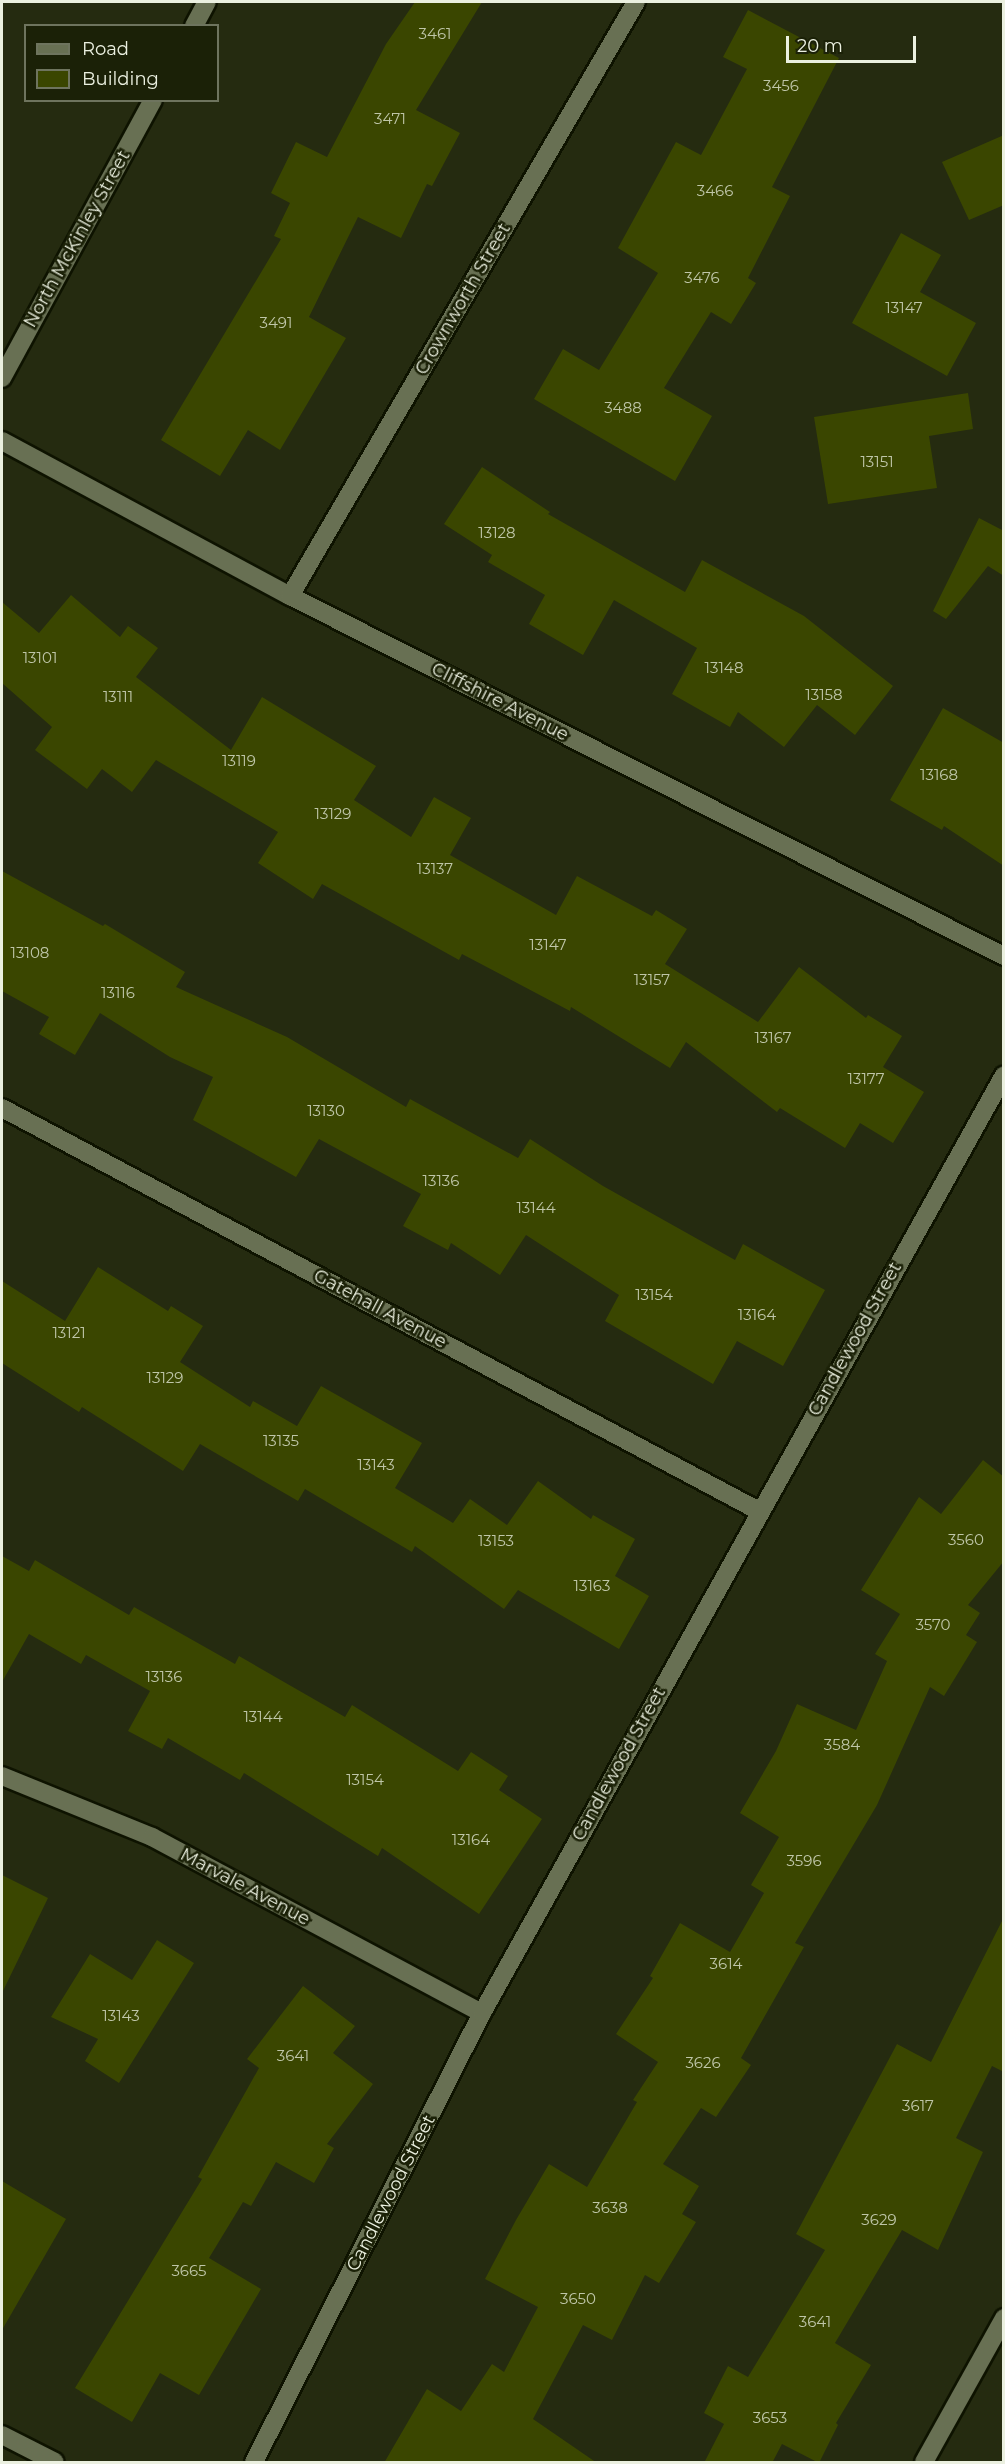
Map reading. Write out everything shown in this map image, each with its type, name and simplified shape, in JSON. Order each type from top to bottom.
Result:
[{"type":"street","points":[[195,24],[207,2]]},
{"type":"street","name":"Crownworth Street","points":[[290,596],[636,2]]},
{"type":"street","name":"North McKinley Street","points":[[2,378],[152,102]]},
{"type":"street","name":"Cliffshire Avenue","points":[[2,441],[290,596],[1004,956]]},
{"type":"street","name":"Candlewood Street","points":[[254,2463],[482,2013],[759,1511],[1004,1075]]},
{"type":"street","name":"Gatehall Avenue","points":[[2,1108],[759,1511]]},
{"type":"street","name":"Marvale Avenue","points":[[2,1776],[152,1837],[482,2013]]},
{"type":"street","points":[[924,2463],[1004,2318]]},
{"type":"street","points":[[2,2435],[55,2463]]},
{"type":"building","points":[[415,2],[482,2],[416,110],[460,133],[432,186],[427,184],[401,238],[358,217],[309,317],[346,338],[280,450],[248,430],[220,476],[161,440],[281,239],[274,236],[290,203],[271,193],[296,142],[327,157],[386,44]]},
{"type":"building","points":[[748,10],[839,58],[772,187],[790,196],[748,278],[756,283],[731,324],[711,312],[664,388],[712,416],[675,481],[534,399],[563,349],[599,370],[658,273],[618,248],[676,142],[701,155],[747,69],[723,57]]},
{"type":"building","points":[[1004,135],[1004,205],[969,220],[942,162]]},
{"type":"building","points":[[901,233],[941,255],[920,292],[976,323],[947,376],[852,323]]},
{"type":"building","points":[[968,393],[973,429],[929,436],[937,488],[828,504],[814,417]]},
{"type":"building","points":[[482,467],[550,512],[548,514],[685,592],[702,560],[804,616],[893,686],[855,735],[817,705],[784,747],[738,712],[730,727],[672,694],[697,648],[614,600],[583,655],[529,624],[545,595],[488,562],[492,555],[444,524]]},
{"type":"building","points":[[979,518],[1004,531],[1004,576],[988,566],[946,619],[933,611]]},
{"type":"building","points":[[71,595],[120,637],[128,626],[158,648],[136,677],[231,750],[262,697],[376,766],[354,800],[411,837],[434,797],[471,818],[450,855],[556,915],[577,876],[652,916],[656,910],[687,929],[665,964],[758,1022],[799,967],[866,1018],[868,1015],[902,1036],[883,1067],[924,1092],[893,1143],[860,1123],[845,1148],[780,1108],[777,1112],[686,1042],[670,1068],[571,1007],[570,1011],[462,954],[459,960],[322,884],[313,899],[258,863],[278,832],[156,760],[132,792],[102,769],[87,789],[35,750],[52,727],[2,683],[2,602],[39,633]]},
{"type":"building","points":[[943,708],[1004,743],[1004,866],[944,826],[942,830],[890,800]]},
{"type":"building","points":[[2,871],[103,926],[105,924],[185,972],[176,987],[287,1037],[406,1107],[410,1099],[518,1158],[530,1139],[603,1186],[735,1260],[743,1244],[825,1290],[783,1366],[737,1341],[713,1384],[605,1321],[619,1295],[526,1235],[500,1275],[451,1243],[448,1250],[403,1226],[421,1194],[319,1139],[296,1177],[193,1120],[213,1077],[170,1057],[100,1013],[75,1055],[39,1034],[49,1017],[2,991]]},
{"type":"building","points":[[98,1267],[168,1311],[171,1306],[203,1326],[180,1362],[250,1407],[253,1401],[297,1426],[321,1386],[422,1443],[395,1488],[453,1523],[470,1499],[507,1525],[538,1481],[591,1519],[593,1515],[635,1539],[615,1576],[649,1596],[619,1649],[518,1590],[504,1609],[415,1546],[412,1552],[305,1489],[298,1501],[200,1444],[183,1471],[82,1407],[79,1412],[2,1363],[2,1281],[65,1321]]},
{"type":"building","points":[[983,1460],[1004,1477],[1004,1561],[968,1605],[980,1613],[966,1635],[977,1642],[944,1696],[930,1687],[877,1805],[795,1943],[804,1947],[741,2058],[751,2065],[716,2117],[701,2108],[663,2164],[699,2186],[682,2214],[696,2222],[659,2283],[645,2275],[612,2340],[583,2325],[533,2419],[597,2463],[384,2463],[427,2389],[461,2411],[492,2364],[504,2372],[538,2307],[485,2279],[549,2164],[587,2187],[637,2102],[633,2100],[658,2062],[616,2034],[653,1978],[650,1976],[680,1923],[730,1952],[764,1893],[751,1885],[779,1837],[740,1813],[776,1751],[797,1704],[856,1730],[887,1661],[875,1654],[900,1614],[861,1590],[919,1497],[941,1514]]},
{"type":"building","points":[[2,1556],[29,1571],[35,1560],[129,1615],[134,1607],[235,1664],[239,1656],[345,1717],[352,1705],[458,1771],[471,1752],[508,1776],[499,1790],[542,1819],[479,1914],[382,1848],[378,1856],[244,1773],[240,1780],[168,1738],[162,1749],[128,1731],[150,1691],[86,1655],[81,1664],[29,1634],[2,1682]]},
{"type":"building","points":[[2,1875],[48,1898],[2,1993]]},
{"type":"building","points":[[1004,1917],[1004,2072],[992,2066],[956,2138],[983,2152],[938,2250],[902,2230],[835,2343],[871,2365],[836,2423],[838,2425],[819,2463],[782,2444],[772,2463],[704,2463],[724,2424],[704,2413],[728,2366],[748,2377],[825,2250],[796,2234],[897,2044],[931,2062]]},
{"type":"building","points":[[157,1940],[194,1963],[119,2083],[85,2061],[98,2039],[51,2017],[90,1954],[132,1980]]},
{"type":"building","points":[[303,1986],[355,2026],[333,2053],[373,2084],[327,2144],[334,2148],[314,2183],[276,2162],[251,2206],[243,2202],[209,2258],[261,2289],[199,2395],[160,2373],[132,2422],[75,2388],[202,2179],[198,2177],[259,2068],[247,2059]]},
{"type":"building","points":[[2,2181],[66,2219],[2,2330]]}]
